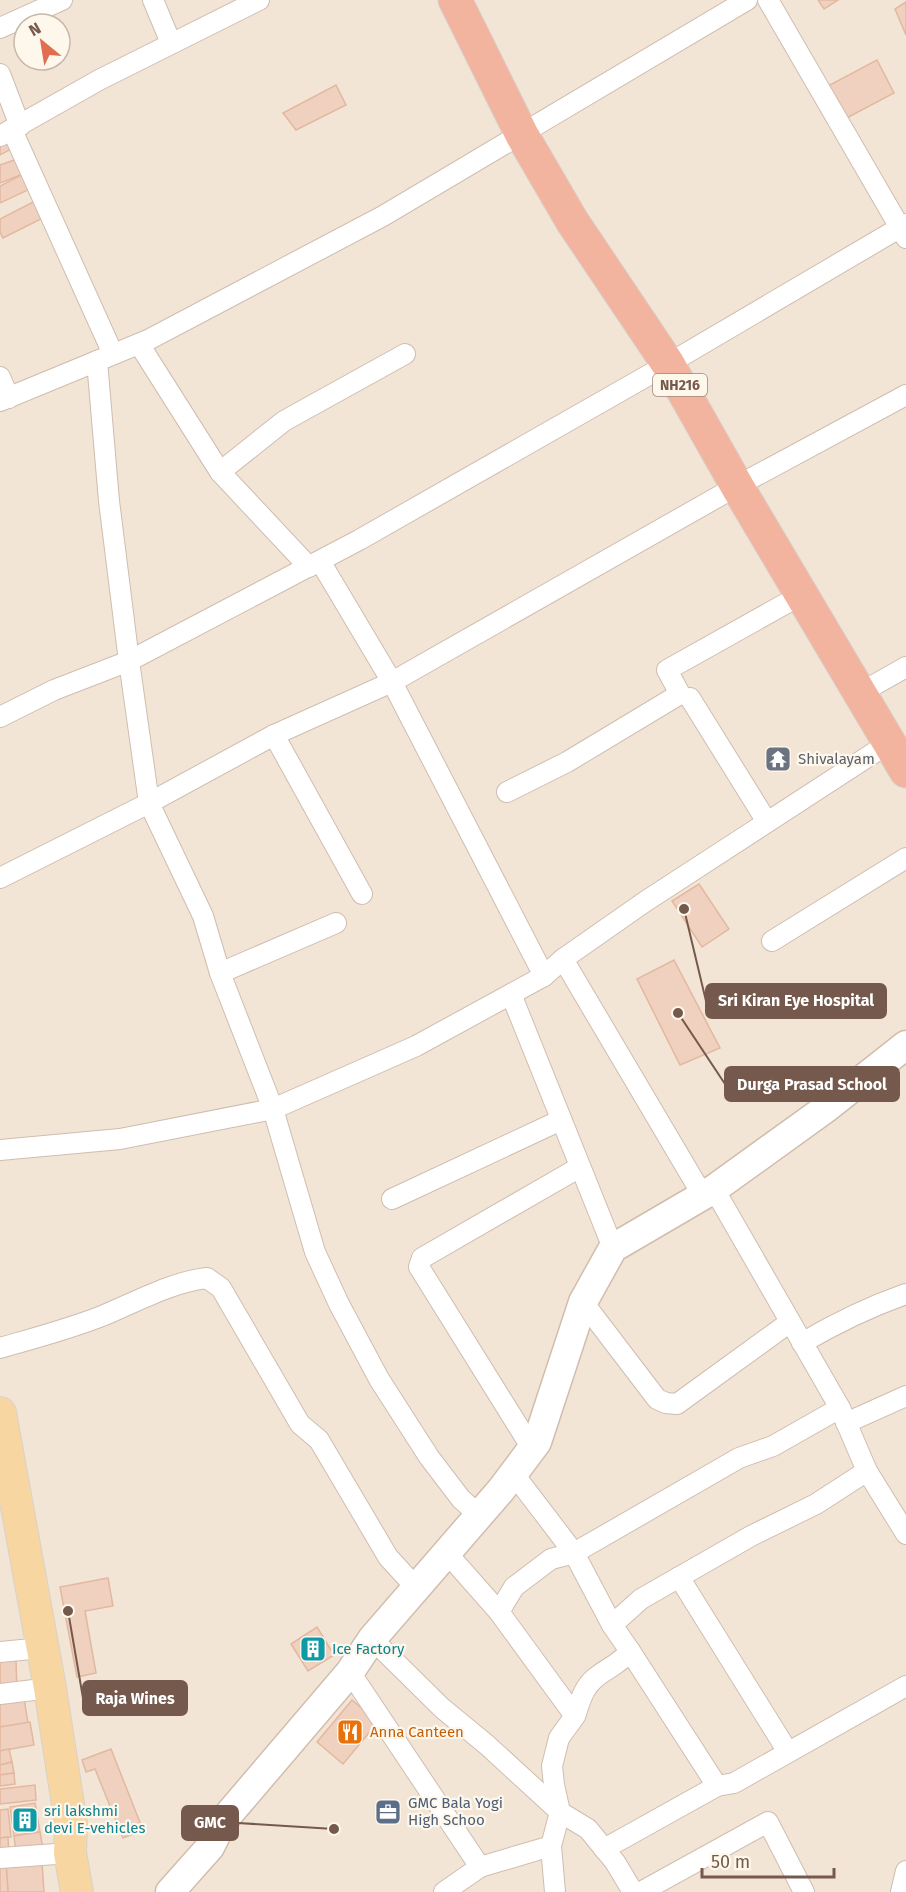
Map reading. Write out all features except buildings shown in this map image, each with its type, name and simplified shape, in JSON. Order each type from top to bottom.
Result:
[{"type":"highway","name":"NH216","points":[[454,0],[522,135],[573,221],[668,364],[736,486],[906,771]]},
{"type":"main road","points":[[0,1413],[9,1509],[50,1688],[78,1892]]},
{"type":"main road","points":[[71,1839],[92,1864],[99,1892]]},
{"type":"street","points":[[153,0],[171,43]]},
{"type":"street","points":[[11,131],[99,81],[259,0]]},
{"type":"street","points":[[0,377],[4,399],[139,344],[383,216],[747,0]]},
{"type":"street","points":[[0,717],[54,690],[129,661],[315,564],[904,230],[768,0]]},
{"type":"street","points":[[0,28],[57,1]]},
{"type":"street","points":[[0,74],[11,131],[105,358],[110,501],[149,803],[203,916],[220,973],[273,1109],[315,1252],[339,1304],[379,1379],[429,1456],[461,1499],[479,1515]]},
{"type":"street","points":[[139,344],[220,472],[315,564],[392,681],[544,976]]},
{"type":"street","points":[[220,472],[284,421],[405,354]]},
{"type":"street","points":[[0,878],[149,803],[274,735],[392,681],[736,486],[906,395]]},
{"type":"street","points":[[507,792],[567,762],[680,694],[667,670],[801,595]]},
{"type":"street","points":[[860,693],[906,667]]},
{"type":"street","points":[[690,698],[768,822]]},
{"type":"street","points":[[274,735],[362,894]]},
{"type":"street","points":[[0,1150],[130,1138],[273,1109],[416,1046],[544,976],[563,959],[646,901],[889,743]]},
{"type":"street","points":[[772,941],[906,858]]},
{"type":"street","points":[[220,973],[336,923]]},
{"type":"street","points":[[563,959],[790,1322],[843,1416],[867,1471],[906,1534]]},
{"type":"street","points":[[511,994],[613,1248]]},
{"type":"street","points":[[170,1892],[210,1847],[223,1821],[350,1672],[372,1639],[533,1450],[583,1302],[613,1248],[708,1192],[825,1109],[906,1046]]},
{"type":"street","points":[[392,1199],[561,1120]]},
{"type":"street","points":[[533,1450],[419,1267],[422,1258],[580,1167]]},
{"type":"street","points":[[0,1347],[57,1332],[158,1292],[207,1278],[221,1288],[300,1424],[319,1440],[388,1557],[409,1580],[419,1586]]},
{"type":"street","points":[[802,1343],[835,1323],[906,1294]]},
{"type":"street","points":[[583,1302],[657,1399],[666,1403],[677,1404],[790,1322]]},
{"type":"street","points":[[499,1612],[514,1587],[551,1559],[574,1553],[740,1458],[843,1416],[906,1396]]},
{"type":"street","points":[[612,1625],[641,1599],[752,1536],[816,1504],[867,1471]]},
{"type":"street","points":[[513,1473],[574,1553],[612,1625],[717,1786]]},
{"type":"street","points":[[446,1552],[499,1612],[574,1716]]},
{"type":"street","points":[[679,1577],[788,1752]]},
{"type":"street","points":[[372,1639],[442,1708],[487,1745],[560,1812],[588,1829],[633,1892]]},
{"type":"street","points":[[0,1652],[42,1648]]},
{"type":"street","points":[[555,1892],[551,1846],[560,1812],[552,1766],[559,1738],[574,1716],[583,1692],[595,1678],[623,1660],[630,1652]]},
{"type":"street","points":[[350,1672],[480,1867]]},
{"type":"street","points":[[604,1849],[717,1786],[734,1783],[906,1686]]},
{"type":"street","points":[[0,1694],[50,1688]]},
{"type":"street","points":[[148,1892],[201,1832],[223,1821]]},
{"type":"street","points":[[641,1892],[768,1822],[804,1892]]},
{"type":"street","points":[[0,1858],[71,1839]]},
{"type":"street","points":[[444,1892],[480,1867],[551,1846]]},
{"type":"street","points":[[901,1892],[906,1871]]},
{"type":"shaded area","points":[[0,0],[906,0],[906,1892],[0,1892]]},
{"type":"place","name":"Shivalayam","points":[[778,759]]},
{"type":"place","name":"Sri Kiran Eye Hospital","points":[[684,909]]},
{"type":"place","name":"Durga Prasad School","points":[[678,1013]]},
{"type":"place","name":"Raja Wines","points":[[68,1611]]},
{"type":"place","name":"Ice Factory","points":[[313,1649]]},
{"type":"place","name":"Anna Canteen","points":[[350,1732]]},
{"type":"place","name":"GMC Bala Yogi High Schoo","points":[[388,1812]]},
{"type":"place","name":"sri lakshmi devi E-vehicles","points":[[25,1820]]},
{"type":"place","name":"GMC","points":[[334,1829]]}]
